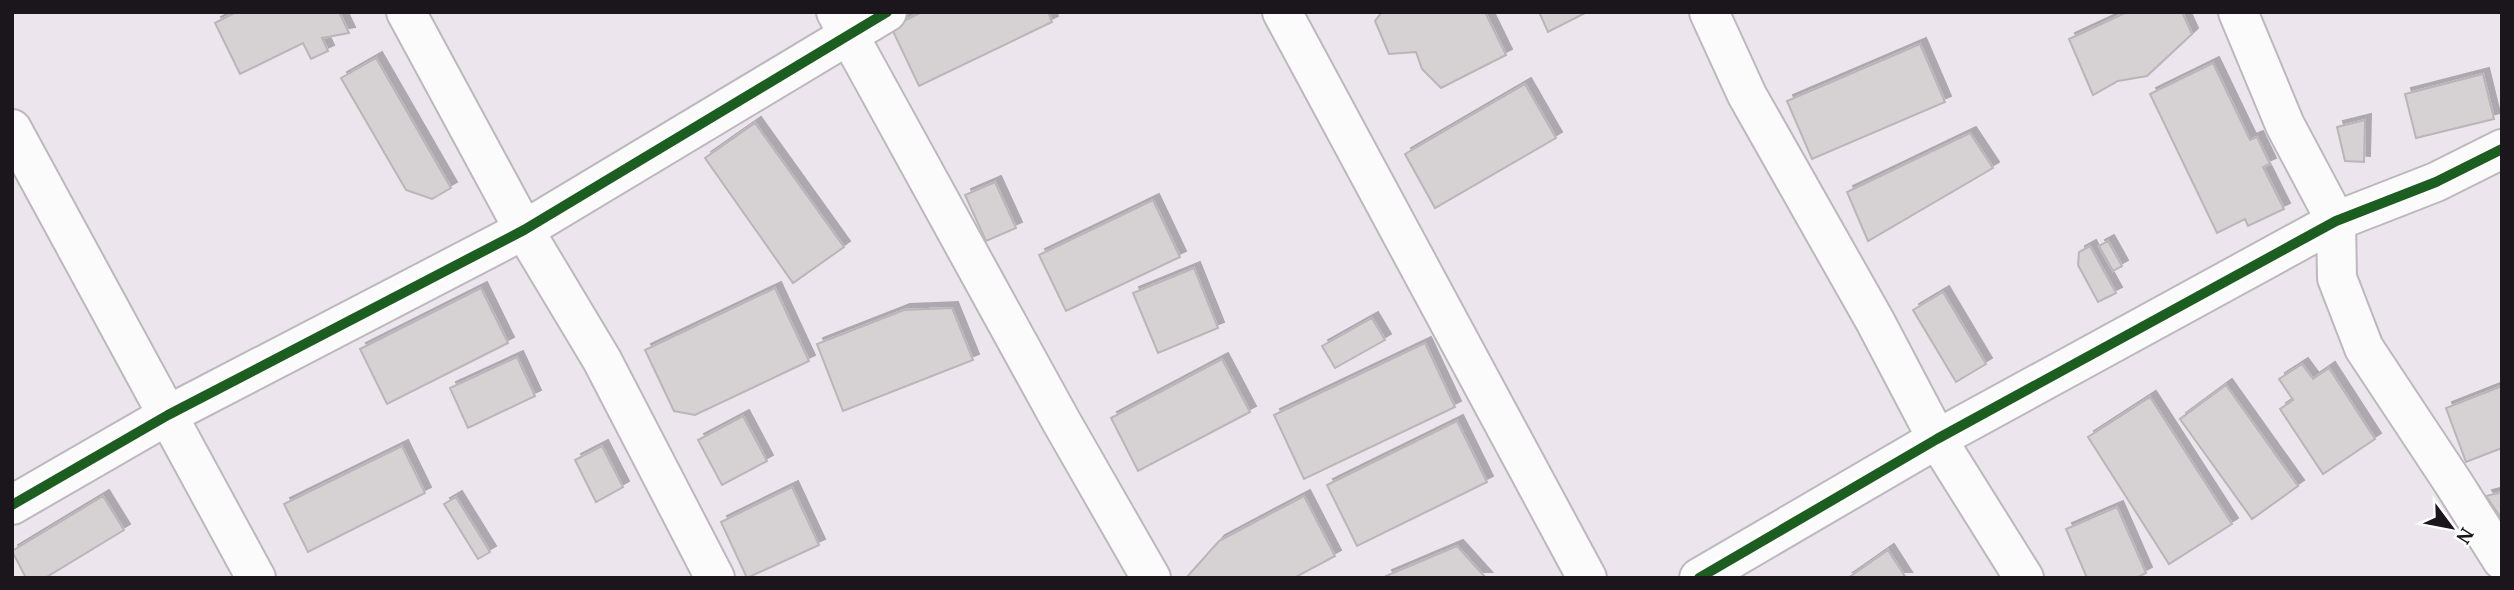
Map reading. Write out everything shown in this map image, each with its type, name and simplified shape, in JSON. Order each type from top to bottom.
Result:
[{"type":"street","points":[[406,12],[524,230],[602,360],[715,578]]},
{"type":"street","points":[[12,505],[167,415],[524,230],[842,23],[887,12]]},
{"type":"street","points":[[1282,12],[1587,578]]},
{"type":"street","points":[[1709,12],[1747,95],[1875,321],[1937,439],[2024,578]]},
{"type":"street","points":[[2238,12],[2285,125],[2336,221],[2337,278],[2364,348],[2502,560]]},
{"type":"street","points":[[842,23],[1060,421],[1152,578]]},
{"type":"street","points":[[12,129],[256,578]]},
{"type":"street","points":[[1699,578],[1937,439],[2336,221],[2436,182],[2502,149]]},
{"type":"building","points":[[236,12],[339,12],[349,33],[322,38],[328,51],[311,59],[303,43],[240,74],[215,23]]},
{"type":"building","points":[[922,12],[1048,12],[1052,22],[919,86],[891,27]]},
{"type":"building","points":[[1382,12],[1485,12],[1506,55],[1441,88],[1422,69],[1416,52],[1389,54],[1375,21]]},
{"type":"building","points":[[1539,12],[1587,12],[1548,32]]},
{"type":"building","points":[[2127,12],[2182,12],[2192,34],[2147,76],[2118,81],[2093,95],[2069,39]]},
{"type":"building","points":[[1920,44],[1945,102],[1812,159],[1787,101]]},
{"type":"building","points":[[376,58],[451,188],[432,199],[406,190],[341,78]]},
{"type":"building","points":[[2213,63],[2250,140],[2257,137],[2270,164],[2263,167],[2284,209],[2248,226],[2245,219],[2217,233],[2150,94]]},
{"type":"building","points":[[2483,74],[2494,119],[2416,138],[2405,94]]},
{"type":"building","points":[[1525,84],[1556,138],[1435,208],[1405,154]]},
{"type":"building","points":[[2365,120],[2364,162],[2345,161],[2337,127]]},
{"type":"building","points":[[755,123],[844,247],[793,283],[705,158]]},
{"type":"building","points":[[1970,133],[1993,168],[1868,241],[1847,192]]},
{"type":"building","points":[[995,182],[1016,228],[986,241],[965,195]]},
{"type":"building","points":[[1153,200],[1180,257],[1066,311],[1039,255]]},
{"type":"building","points":[[2108,241],[2122,266],[2113,271],[2099,246]]},
{"type":"building","points":[[2090,246],[2116,293],[2098,302],[2078,265],[2079,252]]},
{"type":"building","points":[[1194,268],[1218,328],[1158,353],[1133,293]]},
{"type":"building","points":[[481,288],[508,343],[387,404],[360,349]]},
{"type":"building","points":[[775,288],[809,361],[695,415],[674,411],[645,350]]},
{"type":"building","points":[[1943,292],[1986,364],[1956,382],[1913,310]]},
{"type":"building","points":[[952,308],[973,360],[843,411],[817,344],[904,310]]},
{"type":"building","points":[[1372,318],[1385,340],[1335,368],[1322,346]]},
{"type":"building","points":[[1425,343],[1455,407],[1304,479],[1274,415]]},
{"type":"building","points":[[517,357],[535,396],[468,428],[450,388]]},
{"type":"building","points":[[1222,359],[1250,412],[1138,471],[1111,418]]},
{"type":"building","points":[[2302,364],[2313,379],[2329,368],[2375,439],[2323,474],[2280,409],[2293,400],[2279,379]]},
{"type":"building","points":[[2226,385],[2298,486],[2252,519],[2180,419]]},
{"type":"building","points":[[2502,386],[2502,448],[2466,462],[2446,408]]},
{"type":"building","points":[[2150,397],[2232,524],[2169,564],[2088,437]]},
{"type":"building","points":[[743,416],[767,461],[722,485],[698,440]]},
{"type":"building","points":[[1457,421],[1487,482],[1357,546],[1327,485]]},
{"type":"building","points":[[402,446],[425,493],[308,552],[284,504]]},
{"type":"building","points":[[602,446],[623,487],[596,502],[575,460]]},
{"type":"building","points":[[792,487],[819,545],[747,578],[721,522]]},
{"type":"building","points":[[2502,492],[2502,519],[2486,496]]},
{"type":"building","points":[[103,496],[124,530],[45,578],[26,578],[12,551]]},
{"type":"building","points":[[1304,496],[1335,556],[1294,578],[1186,578],[1219,541]]},
{"type":"building","points":[[456,497],[490,552],[478,559],[444,504]]},
{"type":"building","points":[[2117,507],[2146,573],[2136,578],[2087,578],[2066,529]]},
{"type":"building","points":[[1457,546],[1486,578],[1386,576]]},
{"type":"building","points":[[1888,550],[1906,578],[1848,578]]},
{"type":"cycle path","points":[[12,505],[168,415],[524,230],[887,12]]},
{"type":"cycle path","points":[[1699,578],[1937,439],[2336,221],[2436,182],[2502,149]]}]
